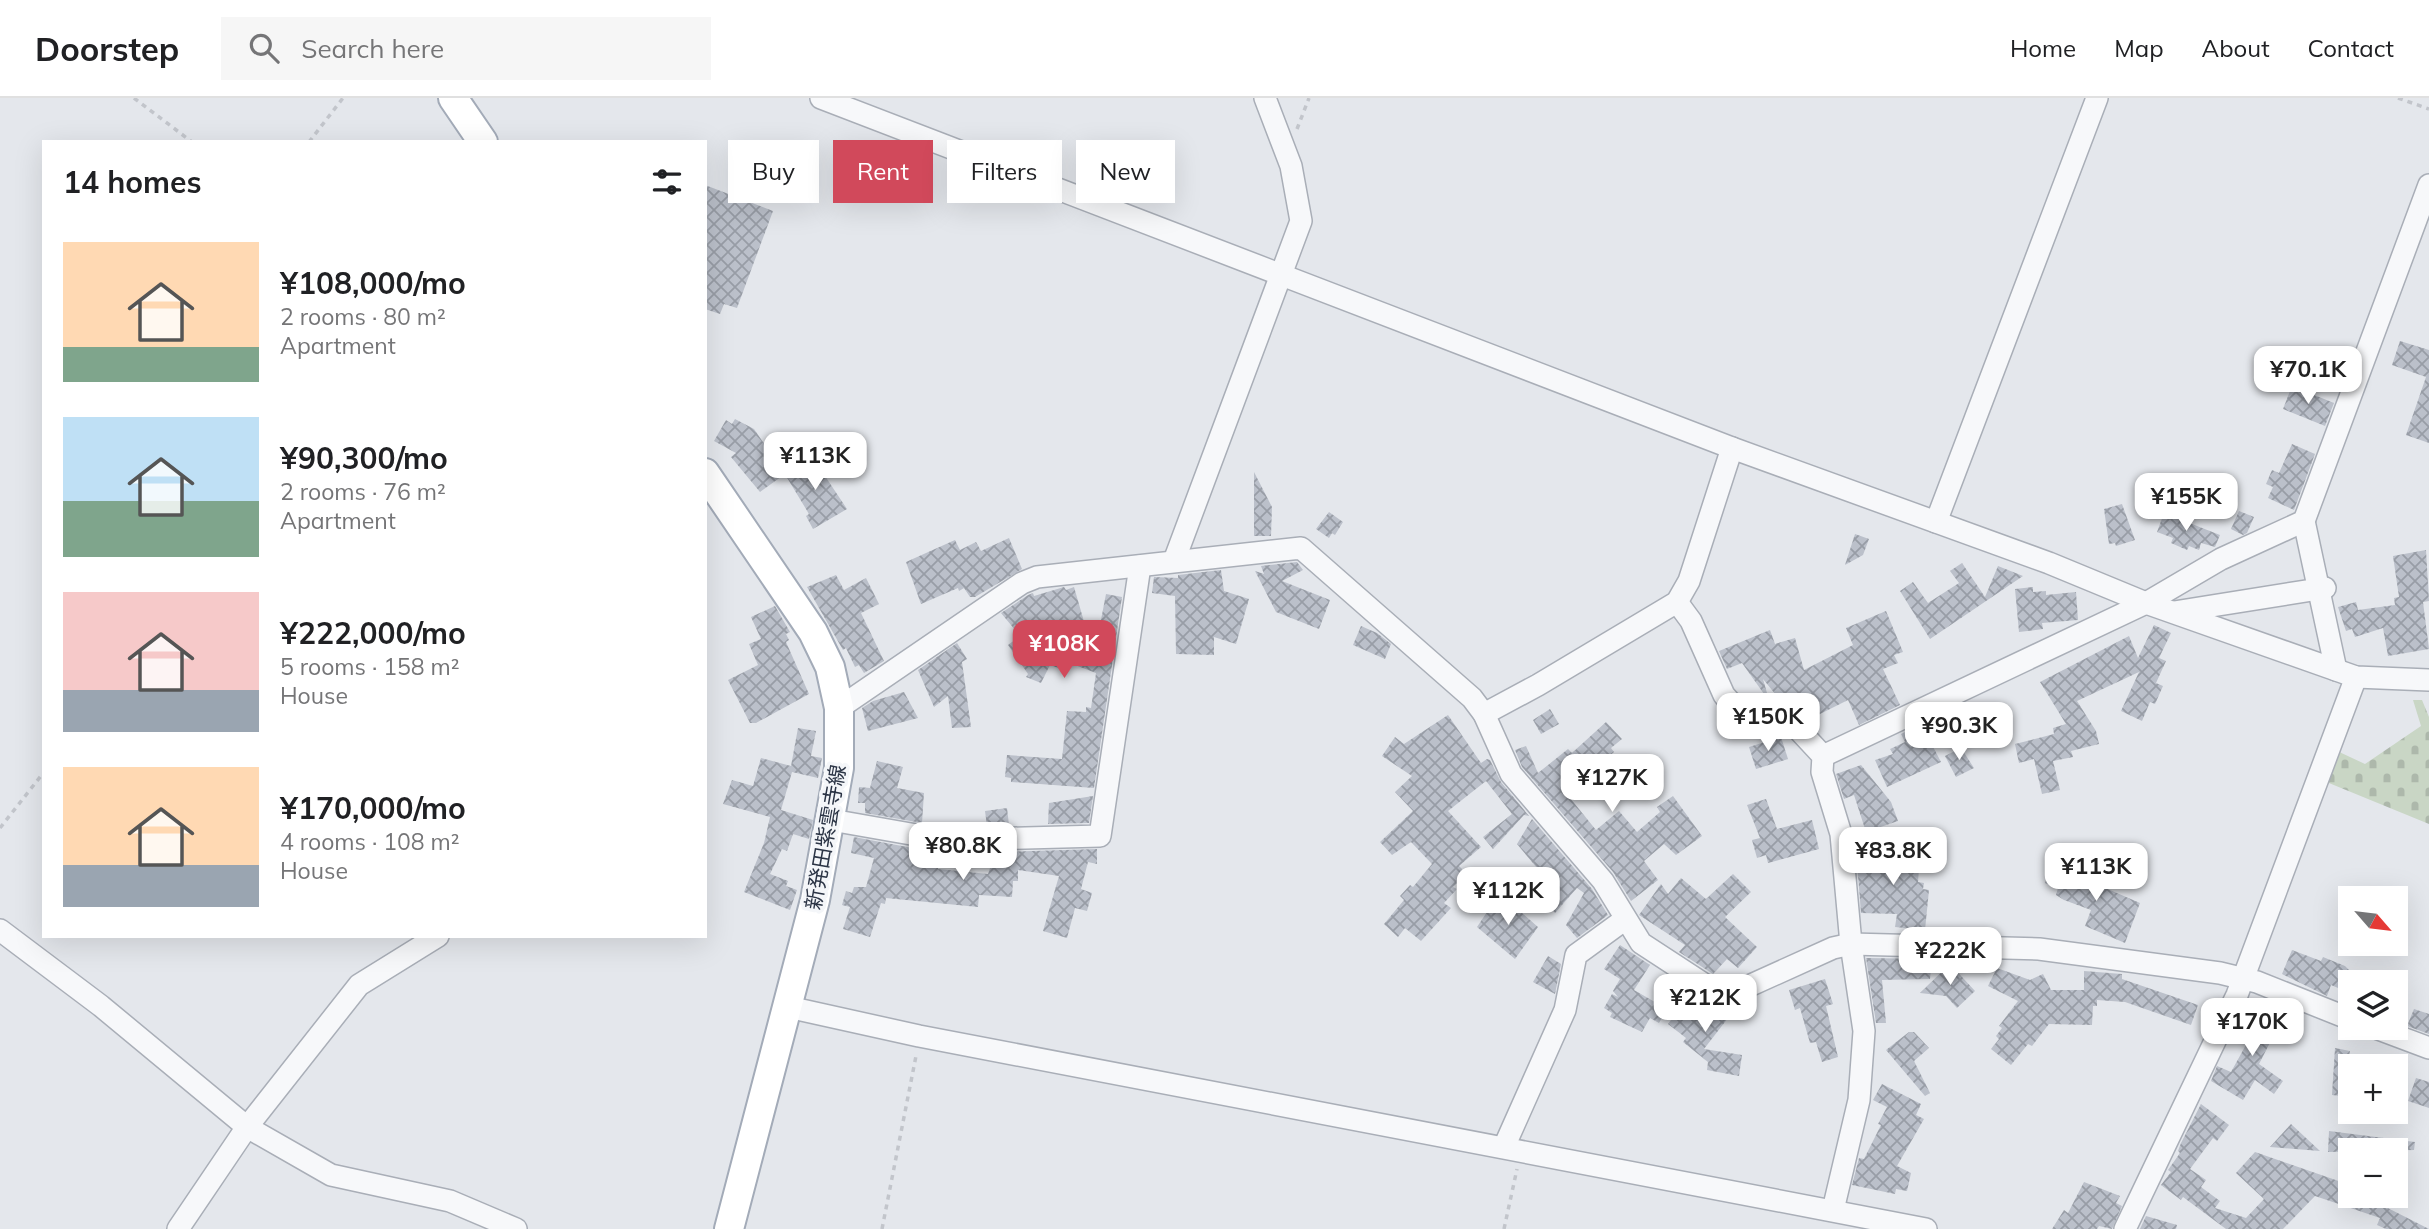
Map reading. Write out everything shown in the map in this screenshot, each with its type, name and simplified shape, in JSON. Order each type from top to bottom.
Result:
[{"type":"main road","points":[[453,98],[482,140]]},
{"type":"main road","name":"新発田紫雲寺線","points":[[707,476],[813,632],[830,667],[839,708],[839,768],[831,820],[788,1007],[729,1229]]},
{"type":"street","points":[[821,98],[1732,448],[1936,522],[2146,603],[2356,677],[2429,680]]},
{"type":"street","points":[[1174,561],[1283,276],[1301,221],[1291,166],[1265,98]]},
{"type":"street","points":[[1936,522],[2097,98]]},
{"type":"street","points":[[2336,670],[2304,521],[2429,185]]},
{"type":"street","points":[[1484,714],[1538,685],[1677,601],[1689,581],[1732,448]]},
{"type":"street","points":[[1823,756],[2146,603],[2221,559],[2304,521]]},
{"type":"street","points":[[839,708],[1022,583],[1037,577],[1301,548],[1454,679],[1484,714],[1511,774],[1602,881],[1624,920],[1641,943],[1704,985],[1729,995],[1833,948],[1851,944],[2039,949],[2244,978],[2338,1014]]},
{"type":"street","points":[[831,820],[944,840],[1100,836],[1140,566]]},
{"type":"street","points":[[2172,612],[2320,588]]},
{"type":"street","points":[[1677,601],[1691,621],[1724,695],[1732,704],[1797,728],[1823,756],[1822,772],[1840,834],[1851,944],[1864,1031],[1864,1068],[1833,1210]]},
{"type":"street","points":[[2125,1229],[2244,978],[2356,677]]},
{"type":"street","points":[[1512,1150],[1565,1010],[1576,955],[1624,920]]},
{"type":"street","points":[[0,929],[102,1006],[247,1127],[331,1175],[450,1201],[516,1229]]},
{"type":"street","points":[[178,1229],[212,1174],[359,985],[435,938]]},
{"type":"street","points":[[788,1007],[919,1036],[1926,1229]]},
{"type":"street","points":[[2408,1040],[2429,1048]]},
{"type":"path","points":[[134,98],[189,140]]},
{"type":"path","points":[[311,140],[343,98]]},
{"type":"path","points":[[2398,98],[2429,109]]},
{"type":"path","points":[[0,828],[42,775]]},
{"type":"path","points":[[882,1229],[919,1036]]},
{"type":"path","points":[[1504,1229],[1512,1150]]},
{"type":"green space","points":[[2413,700],[2422,700],[2429,717],[2429,824],[2324,781],[2335,750],[2365,764],[2421,726]]},
{"type":"building","points":[[707,186],[728,194],[728,203],[752,203],[773,211],[737,308],[724,304],[720,314],[707,310]]},
{"type":"building","points":[[2400,341],[2429,350],[2429,443],[2406,435],[2426,377],[2392,365]]},
{"type":"building","points":[[2292,386],[2334,403],[2325,426],[2283,409]]},
{"type":"building","points":[[735,419],[754,429],[785,474],[760,492],[731,457],[736,453],[714,441],[726,420],[732,424]]},
{"type":"building","points":[[2292,444],[2315,454],[2294,510],[2268,498],[2273,487],[2266,484],[2272,470],[2279,473]]},
{"type":"building","points":[[811,455],[847,509],[813,529],[806,516],[809,514],[783,471]]},
{"type":"building","points":[[1254,472],[1272,507],[1271,536],[1254,536]]},
{"type":"building","points":[[2122,504],[2135,540],[2116,546],[2115,543],[2109,544],[2104,509]]},
{"type":"building","points":[[2239,511],[2254,517],[2247,533],[2243,535],[2231,529]]},
{"type":"building","points":[[1329,512],[1343,522],[1335,535],[1332,533],[1329,538],[1316,529]]},
{"type":"building","points":[[2164,513],[2220,535],[2215,547],[2201,543],[2199,550],[2189,546],[2187,550],[2171,543],[2173,538],[2157,532]]},
{"type":"building","points":[[1855,534],[1869,539],[1863,555],[1845,565]]},
{"type":"building","points":[[1009,538],[1022,569],[975,597],[970,597],[964,588],[959,591],[958,588],[921,604],[906,562],[955,540],[960,550],[976,542],[981,551]]},
{"type":"building","points":[[2426,550],[2429,601],[2423,602],[2429,649],[2388,656],[2383,628],[2355,637],[2352,629],[2346,631],[2338,607],[2356,602],[2358,610],[2395,605],[2394,598],[2399,597],[2393,556]]},
{"type":"building","points":[[1297,562],[1303,570],[1282,581],[1330,600],[1319,629],[1276,612],[1255,571],[1264,574],[1261,566]]},
{"type":"building","points":[[1962,563],[1985,597],[1998,566],[2023,576],[1930,639],[1900,591],[1913,582],[1928,603],[1959,583],[1950,571]]},
{"type":"building","points":[[1221,570],[1224,591],[1249,599],[1236,644],[1214,637],[1214,655],[1176,654],[1175,596],[1152,593],[1154,577],[1178,578],[1178,575]]},
{"type":"building","points":[[836,575],[844,590],[866,578],[879,604],[861,613],[884,661],[864,673],[859,665],[855,667],[846,648],[843,650],[807,587]]},
{"type":"building","points":[[1064,587],[1066,590],[1074,587],[1094,656],[1106,594],[1122,597],[1094,788],[1011,782],[1011,778],[1005,777],[1007,755],[1062,759],[1067,711],[1086,712],[1086,707],[1091,708],[1096,673],[1067,662],[1064,670],[1050,665],[1041,683],[1026,677],[1028,674],[1008,645],[1020,636],[1001,613],[1028,595],[1033,593],[1034,596]]},
{"type":"building","points":[[2033,587],[2033,592],[2046,591],[2046,595],[2076,592],[2078,620],[2042,623],[2043,629],[2019,632],[2015,589]]},
{"type":"building","points":[[775,606],[790,632],[786,634],[789,640],[786,642],[809,694],[756,723],[750,723],[728,680],[758,665],[749,644],[761,639],[751,617]]},
{"type":"building","points":[[1886,611],[1903,652],[1894,655],[1898,663],[1883,669],[1900,705],[1859,725],[1848,700],[1808,720],[1790,701],[1794,713],[1789,711],[1763,679],[1767,693],[1764,694],[1742,663],[1727,669],[1719,651],[1770,630],[1775,644],[1795,638],[1804,670],[1853,645],[1846,628]]},
{"type":"building","points":[[2154,625],[2171,633],[2159,658],[2166,661],[2156,683],[2163,686],[2155,704],[2150,702],[2142,721],[2121,711],[2139,672],[2077,701],[2096,731],[2099,744],[2071,751],[2073,757],[2053,761],[2060,790],[2042,794],[2034,759],[2019,763],[2015,744],[2054,734],[2053,728],[2066,724],[2040,682],[2129,636],[2138,658]]},
{"type":"building","points":[[1361,626],[1377,633],[1391,644],[1385,659],[1353,645]]},
{"type":"building","points":[[957,643],[967,659],[962,662],[971,727],[952,728],[948,696],[934,707],[918,670]]},
{"type":"building","points":[[904,692],[918,718],[868,731],[862,708],[873,701]]},
{"type":"building","points":[[1550,709],[1559,724],[1541,734],[1533,720]]},
{"type":"building","points":[[1448,715],[1481,763],[1490,760],[1501,782],[1529,816],[1524,815],[1493,849],[1483,837],[1512,814],[1486,781],[1448,811],[1481,847],[1459,866],[1467,874],[1453,887],[1457,889],[1444,903],[1451,908],[1421,941],[1405,928],[1398,937],[1384,924],[1404,900],[1400,896],[1410,885],[1413,887],[1432,864],[1411,842],[1392,855],[1380,842],[1413,811],[1395,792],[1412,776],[1382,756],[1395,737],[1404,744]]},
{"type":"building","points":[[1606,722],[1622,739],[1611,748],[1614,752],[1566,793],[1596,830],[1619,811],[1637,832],[1660,812],[1657,807],[1673,796],[1702,836],[1676,855],[1664,844],[1644,861],[1658,880],[1631,901],[1613,872],[1522,767],[1515,750],[1526,746],[1538,773],[1568,749],[1572,753]]},
{"type":"building","points":[[1921,724],[1941,762],[1887,787],[1875,760],[1893,754],[1890,749],[1905,742],[1901,734]]},
{"type":"building","points":[[798,728],[816,731],[811,756],[822,758],[818,778],[792,772],[781,810],[813,820],[809,839],[793,834],[787,851],[782,849],[770,874],[788,881],[786,886],[797,890],[790,910],[744,892],[764,843],[770,817],[723,804],[732,780],[753,786],[761,758],[791,766]]},
{"type":"building","points":[[1781,737],[1788,759],[1756,769],[1749,747]]},
{"type":"building","points":[[1961,748],[1974,768],[1956,777],[1945,756]]},
{"type":"building","points":[[877,761],[903,767],[897,788],[924,793],[922,823],[865,813],[865,803],[858,803],[859,787],[870,788]]},
{"type":"building","points":[[1861,765],[1891,802],[1898,821],[1866,832],[1854,795],[1844,799],[1836,774]]},
{"type":"building","points":[[1093,796],[1089,823],[1048,824],[1049,803]]},
{"type":"building","points":[[1766,799],[1777,829],[1812,820],[1819,849],[1768,863],[1766,855],[1757,858],[1752,840],[1760,838],[1747,805]]},
{"type":"building","points":[[1007,808],[1009,825],[987,826],[985,811]]},
{"type":"building","points":[[1532,819],[1592,889],[1608,915],[1577,938],[1566,925],[1584,893],[1577,888],[1555,913],[1525,879],[1537,868],[1517,844]]},
{"type":"building","points":[[854,837],[934,852],[933,865],[938,866],[938,869],[988,874],[993,859],[999,859],[999,852],[1097,849],[1097,864],[1088,862],[1081,889],[1092,893],[1087,911],[1075,908],[1067,938],[1043,931],[1059,876],[1018,870],[1018,881],[1013,881],[1012,897],[979,895],[978,907],[886,898],[885,904],[881,903],[870,937],[843,929],[850,907],[842,905],[846,891],[852,893],[854,887],[866,887],[874,858],[851,853]]},
{"type":"building","points":[[1856,850],[1920,855],[1918,882],[1924,883],[1923,889],[1929,890],[1925,930],[1895,927],[1897,914],[1861,913]]},
{"type":"building","points":[[2052,865],[2140,903],[2125,943],[2085,926],[2091,910],[2064,900],[2056,895],[2058,888],[2045,883]]},
{"type":"building","points":[[1733,874],[1751,892],[1725,917],[1757,947],[1738,968],[1727,959],[1713,974],[1679,952],[1685,945],[1639,915],[1661,884],[1668,894],[1681,878],[1706,899]]},
{"type":"building","points":[[1506,899],[1538,927],[1515,959],[1477,927],[1495,900],[1502,904]]},
{"type":"building","points":[[1620,945],[1650,965],[1634,990],[1667,1009],[1659,1023],[1650,1018],[1642,1032],[1610,1017],[1612,1013],[1604,1008],[1612,994],[1618,997],[1613,991],[1620,979],[1604,969]]},
{"type":"building","points":[[2292,950],[2321,961],[2323,957],[2349,970],[2338,970],[2338,988],[2331,985],[2327,996],[2282,974]]},
{"type":"building","points":[[1548,956],[1561,964],[1555,994],[1533,982]]},
{"type":"building","points":[[1866,958],[1932,959],[1930,979],[1882,980],[1886,1023],[1876,1023]]},
{"type":"building","points":[[1950,964],[1975,991],[1957,1008],[1946,996],[1920,993]]},
{"type":"building","points":[[1997,968],[2030,980],[2043,974],[2051,990],[2084,990],[2084,971],[2122,974],[2122,979],[2198,1005],[2191,1025],[2125,1002],[2097,1000],[2097,1006],[2093,1006],[2092,1025],[2049,1024],[2032,1046],[2028,1044],[2011,1065],[1991,1049],[1999,1039],[1996,1036],[2002,1028],[1999,1026],[2018,1001],[1988,986]]},
{"type":"building","points":[[1825,979],[1833,1004],[1826,1006],[1838,1057],[1822,1062],[1816,1042],[1810,1043],[1800,1008],[1795,1010],[1789,990]]},
{"type":"building","points":[[1692,992],[1728,1018],[1704,1049],[1742,1055],[1739,1076],[1707,1070],[1708,1062],[1683,1042],[1686,1038],[1668,1024]]},
{"type":"building","points":[[2260,1004],[2275,1012],[2273,1017],[2281,1021],[2259,1064],[2283,1081],[2274,1094],[2255,1080],[2243,1100],[2211,1081],[2217,1066],[2231,1072],[2247,1043],[2242,1040]]},
{"type":"building","points":[[2414,1009],[2429,1014],[2429,1034],[2408,1026]]},
{"type":"building","points":[[1909,1032],[1914,1032],[1929,1048],[1914,1061],[1930,1093],[1925,1096],[1886,1050]]},
{"type":"building","points":[[2335,1048],[2350,1051],[2349,1054],[2338,1054],[2338,1096],[2332,1095]]},
{"type":"building","points":[[2416,1078],[2429,1082],[2429,1108],[2408,1101]]},
{"type":"building","points":[[1882,1084],[1921,1104],[1916,1115],[1924,1119],[1897,1166],[1911,1173],[1907,1191],[1896,1189],[1895,1194],[1852,1185],[1859,1158],[1864,1159],[1887,1107],[1873,1100]]},
{"type":"building","points":[[2201,1104],[2229,1125],[2217,1141],[2213,1138],[2190,1169],[2206,1180],[2201,1187],[2220,1201],[2215,1208],[2246,1218],[2264,1199],[2236,1173],[2255,1152],[2338,1181],[2338,1204],[2315,1196],[2283,1229],[2226,1229],[2183,1197],[2181,1200],[2161,1185],[2171,1172],[2168,1170],[2180,1153],[2178,1151]]},
{"type":"building","points":[[2291,1124],[2320,1151],[2270,1147]]},
{"type":"building","points":[[2329,1131],[2384,1138],[2338,1138],[2338,1152],[2328,1152]]},
{"type":"building","points":[[2408,1141],[2415,1142],[2414,1150],[2408,1150]]},
{"type":"building","points":[[2084,1182],[2120,1196],[2116,1203],[2122,1206],[2112,1229],[2099,1226],[2097,1229],[2052,1229],[2064,1210],[2068,1213]]},
{"type":"building","points":[[2350,1208],[2388,1208],[2429,1229],[2386,1229],[2377,1225],[2380,1218]]},
{"type":"building","points":[[2146,1216],[2177,1225],[2176,1229],[2140,1229]]}]
